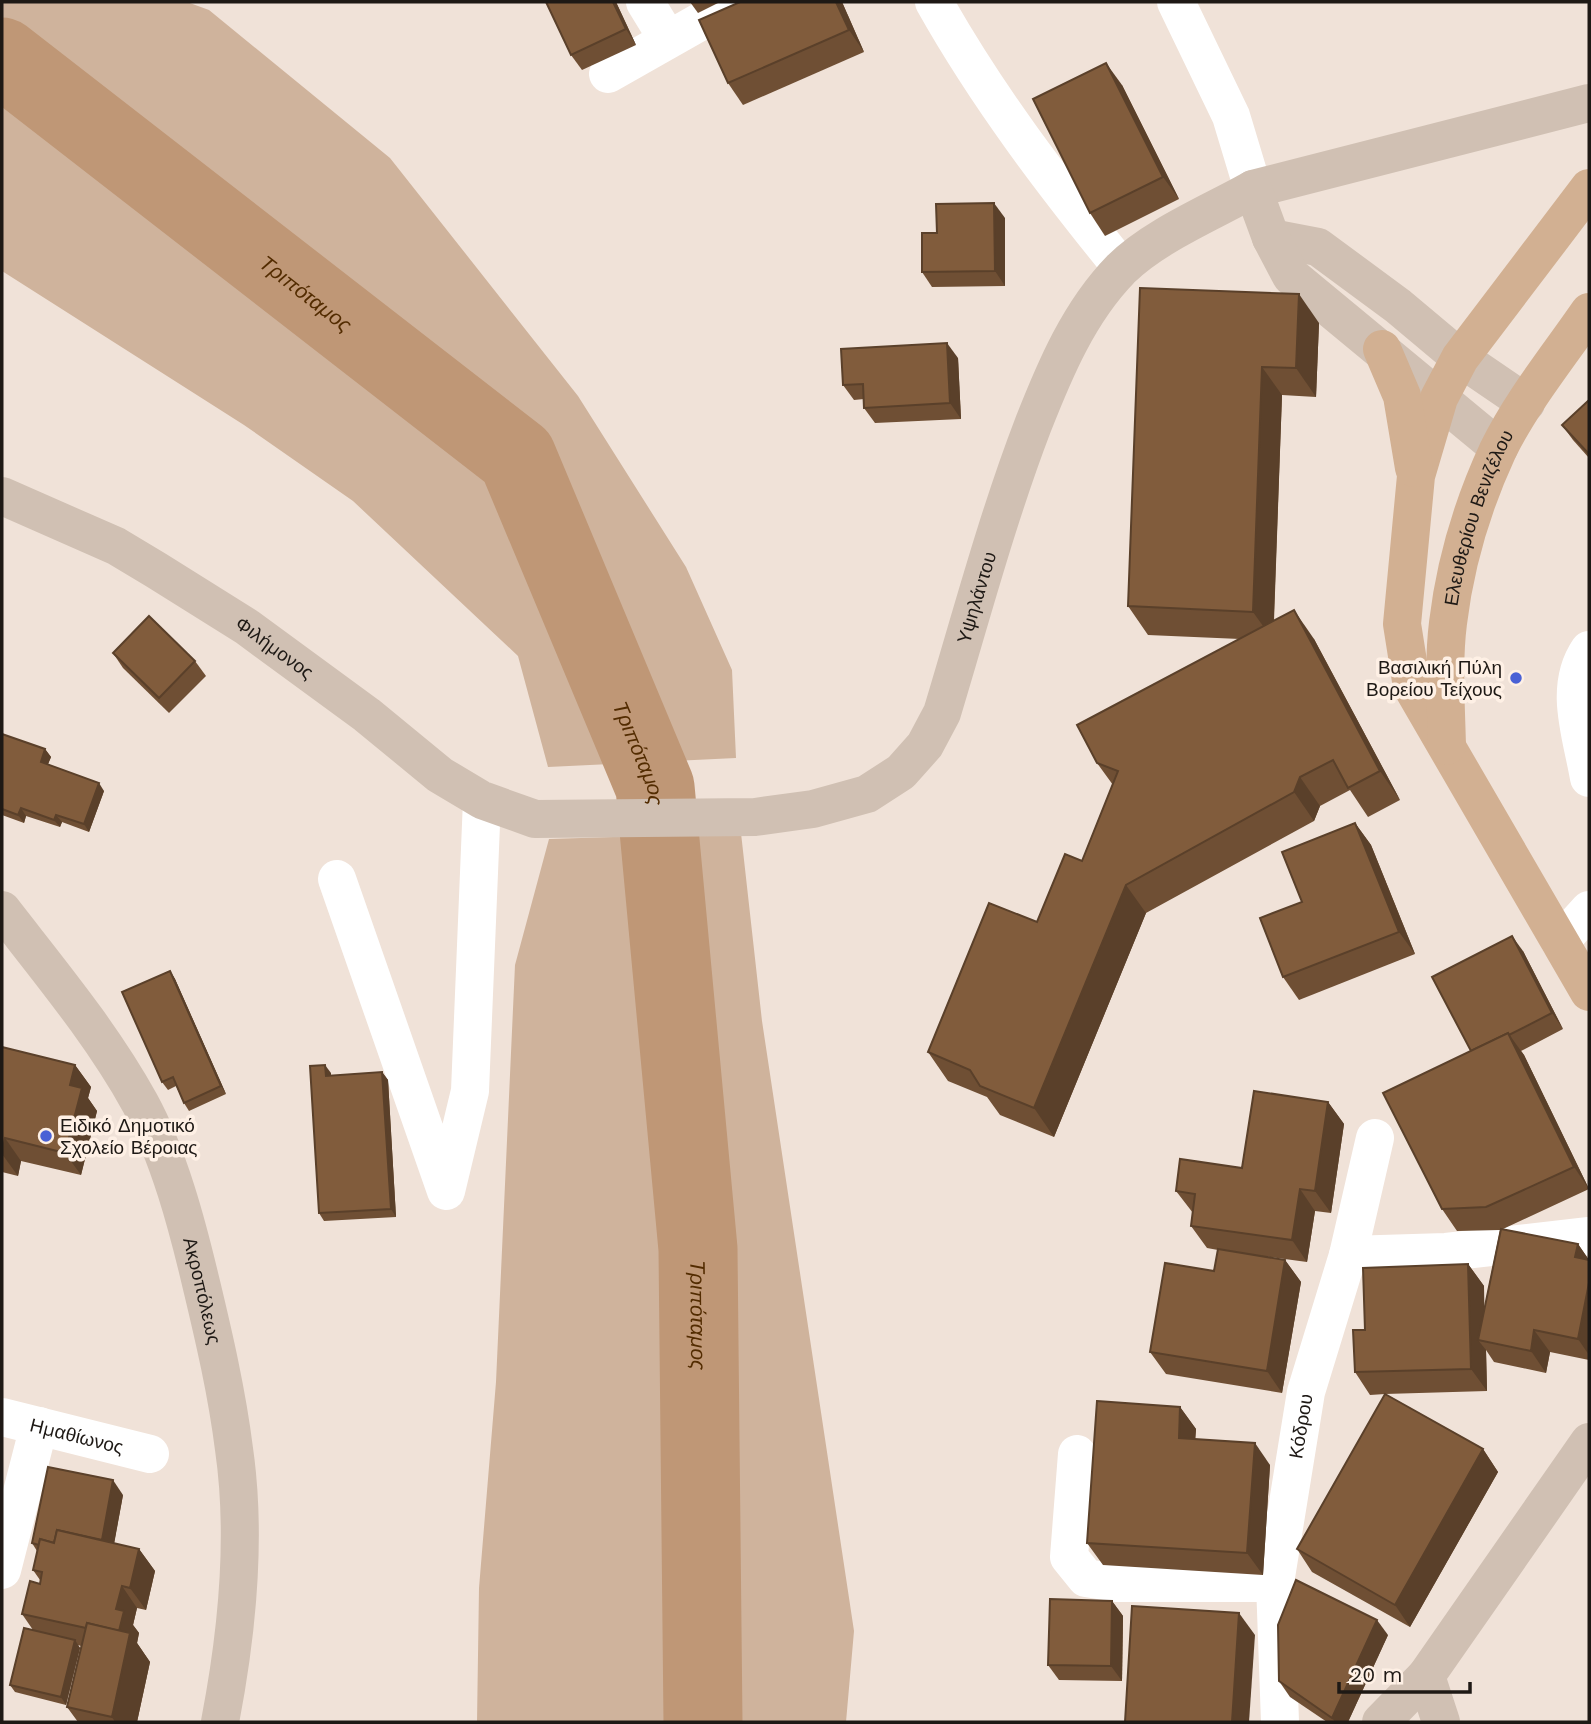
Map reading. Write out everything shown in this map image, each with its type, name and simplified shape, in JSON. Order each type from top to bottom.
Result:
[{"type":"main road","name":"Ελευθερίου Βενιζέλου","points":[[1589,188],[1460,358],[1439,398],[1416,476],[1402,624],[1412,687],[1589,992]]},
{"type":"main road","name":"Ελευθερίου Βενιζέλου","points":[[1447,751],[1446,678],[1450,612],[1459,562],[1479,496],[1499,448],[1526,403],[1589,312]]},
{"type":"main road","points":[[1382,349],[1402,396],[1416,476]]},
{"type":"street","points":[[645,2],[667,38]]},
{"type":"street","points":[[608,74],[667,38],[735,2]]},
{"type":"street","points":[[934,2],[972,69],[1034,159],[1122,268]]},
{"type":"street","points":[[1176,2],[1231,116],[1271,238],[1291,276],[1499,448]]},
{"type":"street","name":"Υψηλάντου","points":[[535,819],[755,817],[813,809],[867,794],[901,772],[925,745],[942,713],[1012,480],[1045,395],[1078,324],[1122,268],[1150,247],[1253,189],[1589,103]]},
{"type":"street","points":[[1271,238],[1318,247],[1398,306],[1460,358],[1526,403]]},
{"type":"street","name":"Φιλήμονος","points":[[2,496],[116,546],[247,627],[367,715],[440,775],[482,800],[535,819]]},
{"type":"street","points":[[1589,650],[1575,677],[1574,695],[1589,778]]},
{"type":"street","points":[[337,879],[446,1191],[470,1091],[482,800]]},
{"type":"street","name":"Ακροπόλεως","points":[[2,909],[77,1008],[141,1104],[184,1211],[214,1336],[235,1450],[239,1549],[231,1661],[220,1722]]},
{"type":"street","points":[[1560,942],[1589,910]]},
{"type":"street","name":"Κόδρου","points":[[1280,1722],[1275,1583],[1306,1392],[1348,1255],[1375,1138]]},
{"type":"street","points":[[1348,1255],[1446,1251],[1589,1236]]},
{"type":"street","name":"Ημαθίωνος","points":[[2,1417],[150,1454]]},
{"type":"street","points":[[2,1570],[38,1426]]},
{"type":"street","points":[[1381,1722],[1426,1676],[1589,1443]]},
{"type":"street","points":[[1077,1454],[1069,1557],[1086,1578],[1117,1583],[1275,1583]]},
{"type":"street","points":[[1426,1676],[1441,1722]]},
{"type":"shaded area","points":[[2,2],[187,2],[209,10],[390,158],[578,396],[686,567],[732,670],[736,758],[548,767],[518,656],[353,501],[244,425],[2,271]]},
{"type":"shaded area","points":[[741,833],[762,1021],[854,1631],[846,1722],[477,1722],[479,1588],[496,1382],[515,965],[549,839]]},
{"type":"building","points":[[546,2],[613,2],[626,29],[571,55]]},
{"type":"building","points":[[740,2],[836,2],[849,30],[728,83],[699,20]]},
{"type":"building","points":[[1106,63],[1163,177],[1090,213],[1033,99]]},
{"type":"building","points":[[994,203],[995,271],[922,272],[922,233],[937,233],[936,204]]},
{"type":"building","points":[[1140,288],[1299,294],[1296,368],[1262,367],[1253,612],[1128,606]]},
{"type":"building","points":[[947,343],[950,403],[864,408],[863,384],[843,385],[841,349]]},
{"type":"building","points":[[1589,400],[1589,454],[1562,425]]},
{"type":"building","points":[[1294,610],[1380,771],[1348,788],[1333,760],[1300,777],[1294,792],[1126,885],[1034,1108],[980,1086],[970,1070],[928,1052],[989,903],[1037,922],[1065,854],[1082,861],[1118,771],[1097,763],[1077,725]]},
{"type":"building","points":[[149,616],[195,661],[159,698],[113,653]]},
{"type":"building","points":[[2,734],[45,749],[41,762],[99,783],[84,824],[56,815],[54,820],[21,808],[18,815],[2,809]]},
{"type":"building","points":[[1355,823],[1399,932],[1283,977],[1260,918],[1302,902],[1282,852]]},
{"type":"building","points":[[1512,936],[1552,1013],[1471,1051],[1432,977]]},
{"type":"building","points":[[170,971],[221,1086],[184,1103],[173,1077],[162,1082],[122,992]]},
{"type":"building","points":[[1508,1033],[1574,1167],[1486,1207],[1442,1209],[1383,1093]]},
{"type":"building","name":"Ειδικό Δημοτικό Σχολείο Βέροιας","points":[[2,1047],[75,1065],[70,1085],[82,1088],[65,1153],[5,1138],[2,1154]]},
{"type":"building","points":[[325,1065],[326,1076],[382,1072],[391,1209],[319,1213],[310,1066]]},
{"type":"building","points":[[1254,1091],[1328,1102],[1315,1191],[1300,1189],[1292,1240],[1191,1226],[1195,1194],[1176,1191],[1180,1159],[1242,1168]]},
{"type":"building","points":[[1501,1229],[1578,1244],[1575,1257],[1589,1260],[1589,1283],[1578,1339],[1534,1330],[1531,1351],[1478,1340]]},
{"type":"building","points":[[1218,1249],[1285,1260],[1267,1371],[1150,1352],[1165,1263],[1214,1271]]},
{"type":"building","points":[[1468,1264],[1471,1369],[1355,1372],[1353,1330],[1365,1330],[1363,1268]]},
{"type":"building","points":[[1385,1394],[1483,1449],[1395,1605],[1297,1549]]},
{"type":"building","points":[[1097,1401],[1180,1407],[1179,1438],[1255,1443],[1247,1553],[1087,1543]]},
{"type":"building","points":[[48,1467],[113,1480],[102,1540],[57,1530],[54,1543],[40,1539],[39,1545],[32,1543]]},
{"type":"building","points":[[57,1530],[139,1549],[130,1588],[122,1586],[116,1609],[124,1611],[119,1631],[87,1623],[86,1628],[22,1614],[30,1581],[40,1584],[42,1572],[33,1570],[40,1539],[54,1543]]},
{"type":"building","points":[[1296,1580],[1377,1620],[1332,1718],[1279,1681],[1278,1625]]},
{"type":"building","points":[[1050,1599],[1112,1601],[1111,1666],[1048,1665]]},
{"type":"building","points":[[1132,1606],[1239,1613],[1232,1722],[1125,1722]]},
{"type":"building","points":[[87,1623],[130,1633],[112,1717],[67,1707]]},
{"type":"building","points":[[24,1628],[75,1640],[61,1697],[10,1685]]},
{"type":"waterway","name":"Τριπόταμος","points":[[2,57],[517,457],[655,787],[698,1249],[703,1722]]},
{"type":"place","name":"Βασιλική Πύλη Βορείου Τείχους","points":[[1516,678]]},
{"type":"place","name":"Ειδικό Δημοτικό Σχολείο Βέροιας","points":[[46,1136]]}]
